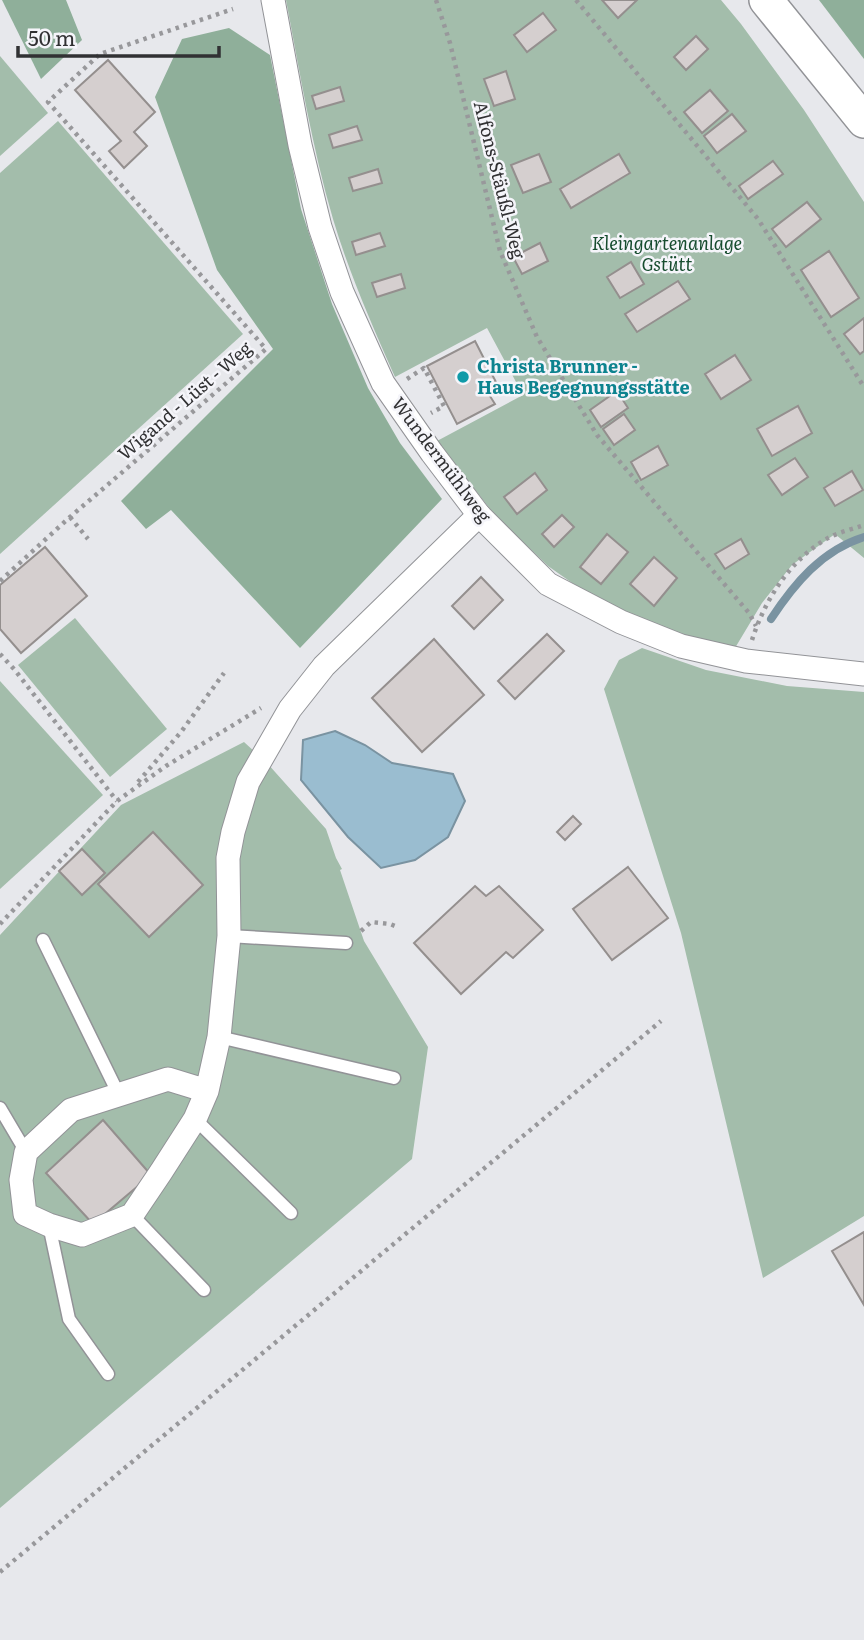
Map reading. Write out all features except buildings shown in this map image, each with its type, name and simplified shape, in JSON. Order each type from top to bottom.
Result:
[{"type":"main road","points":[[766,0],[864,121]]},
{"type":"street","name":"Wundermühlweg","points":[[273,0],[300,145],[320,227],[342,292],[388,391],[479,515],[548,584],[633,627],[681,646],[746,660],[864,674]]},
{"type":"street","points":[[207,1091],[168,1079],[71,1110],[26,1152],[21,1180],[25,1214],[82,1235],[132,1215],[195,1119],[207,1091],[219,1037],[229,936],[228,858],[248,782],[290,709],[324,666],[479,515]]},
{"type":"lane","points":[[229,936],[345,943]]},
{"type":"lane","points":[[43,940],[119,1095]]},
{"type":"lane","points":[[219,1037],[394,1078]]},
{"type":"lane","points":[[0,1108],[26,1152]]},
{"type":"lane","points":[[195,1119],[291,1213]]},
{"type":"lane","points":[[132,1215],[204,1290]]},
{"type":"lane","points":[[50,1225],[69,1319],[108,1374]]},
{"type":"path","name":"Alfons-Stäußl-Weg","points":[[436,0],[450,43],[500,251],[537,337],[597,435],[748,613],[756,626]]},
{"type":"path","points":[[576,0],[758,219],[864,387]]},
{"type":"path","name":"Wigand - Lüst - Weg","points":[[0,581],[70,517],[266,349],[48,102],[100,54],[233,9]]},
{"type":"path","points":[[388,391],[424,368],[444,406],[440,408]]},
{"type":"path","points":[[70,517],[88,539]]},
{"type":"path","points":[[746,660],[756,626],[791,566],[829,538],[864,524]]},
{"type":"path","points":[[0,654],[117,801]]},
{"type":"path","points":[[133,788],[181,732],[224,673]]},
{"type":"path","points":[[0,924],[117,801],[133,788],[261,708],[290,709]]},
{"type":"path","points":[[345,943],[372,922],[395,926]]},
{"type":"path","points":[[0,1572],[661,1021]]},
{"type":"green space","points":[[2,0],[66,0],[82,40],[41,79]]},
{"type":"green space","name":"Kleingartenanlage Gstütt","points":[[286,0],[721,0],[804,110],[864,202],[864,558],[835,534],[792,565],[762,603],[735,648],[669,632],[602,604],[548,566],[494,514],[437,441],[523,395],[487,328],[395,377],[369,318],[333,219],[313,137]]},
{"type":"green space","points":[[819,0],[864,0],[864,59]]},
{"type":"green space","points":[[229,28],[270,55],[301,209],[332,304],[368,388],[400,443],[442,499],[300,648],[171,510],[146,529],[121,501],[273,349],[217,270],[155,97],[182,39]]},
{"type":"green space","points":[[0,56],[48,113],[0,156]]},
{"type":"green space","points":[[58,121],[243,334],[0,554],[0,173]]},
{"type":"green space","points":[[75,618],[167,729],[110,777],[18,665]]},
{"type":"green space","points":[[642,648],[706,670],[787,686],[864,692],[864,1216],[763,1278],[681,933],[604,689],[619,660]]},
{"type":"green space","points":[[0,681],[103,795],[0,889]]},
{"type":"green space","points":[[244,742],[267,763],[326,829],[342,869],[340,870],[364,941],[428,1047],[412,1159],[0,1508],[0,935],[121,805]]},
{"type":"water","points":[[335,731],[365,745],[392,763],[453,774],[465,801],[448,837],[415,860],[381,868],[348,837],[301,780],[303,740]]},
{"type":"waterway","points":[[771,619],[799,581],[822,559],[864,537]]},
{"type":"place","name":"Christa Brunner - Haus Begegnungsstätte","points":[[463,377]]}]
